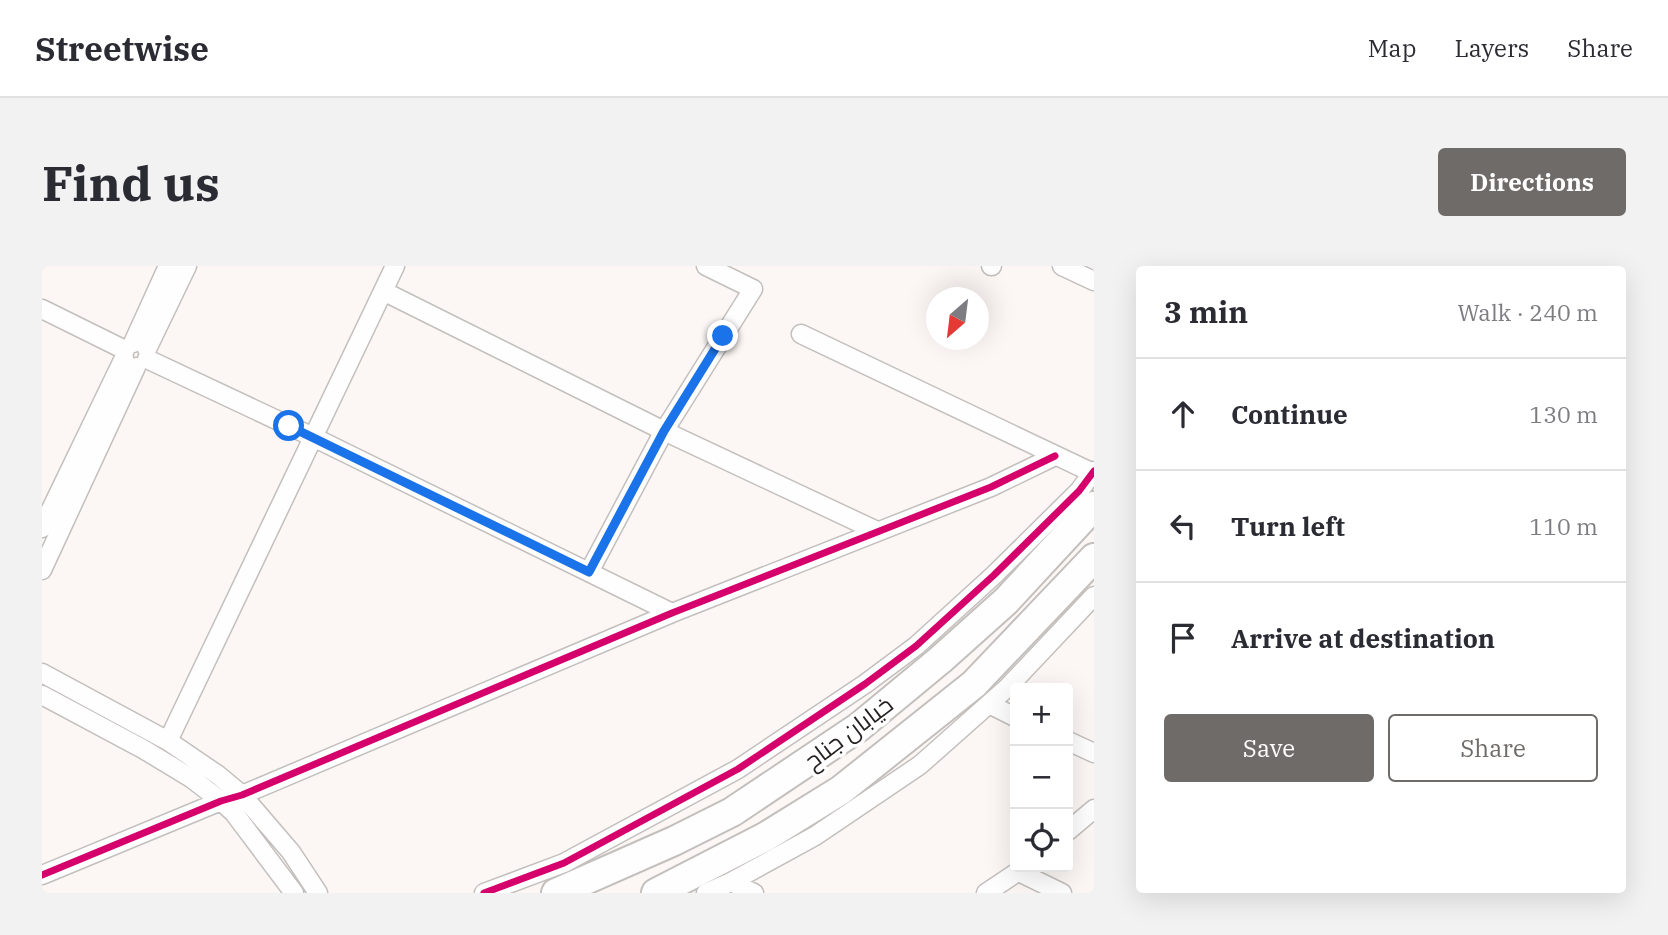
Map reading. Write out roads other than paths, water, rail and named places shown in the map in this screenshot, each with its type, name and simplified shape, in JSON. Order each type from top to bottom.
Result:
[{"type":"main road","name":"خیابان جناح","points":[[555,893],[674,841],[732,812],[859,727],[1006,601],[1094,506]]},
{"type":"main road","name":"خیابان جناح","points":[[656,893],[765,837],[841,790],[974,684],[1094,558]]},
{"type":"street","points":[[42,570],[135,354],[168,266]]},
{"type":"street","points":[[42,528],[135,354],[187,266]]},
{"type":"street","points":[[168,741],[395,266]]},
{"type":"street","points":[[589,572],[664,431],[753,289],[706,266]]},
{"type":"street","points":[[1062,266],[1094,281]]},
{"type":"street","points":[[383,291],[664,431],[877,531]]},
{"type":"street","points":[[42,309],[672,613]]},
{"type":"street","points":[[484,893],[564,863],[737,769],[865,684],[916,646],[975,593],[1079,491],[1093,472],[802,334]]},
{"type":"street","points":[[42,875],[221,801],[242,795],[672,613],[991,487],[1055,456]]},
{"type":"street","points":[[706,893],[815,836],[920,765],[1009,687],[1094,596]]},
{"type":"street","points":[[42,673],[168,741],[218,775],[242,795],[291,852],[318,893]]},
{"type":"street","points":[[42,695],[143,749],[191,778],[221,801],[234,813],[293,893]]},
{"type":"street","points":[[989,705],[1010,715]]},
{"type":"street","points":[[1073,743],[1094,753]]},
{"type":"street","points":[[1073,827],[1094,809]]},
{"type":"street","points":[[986,893],[1018,872]]},
{"type":"street","points":[[1027,872],[1062,893]]},
{"type":"street","points":[[731,882],[754,893]]}]
